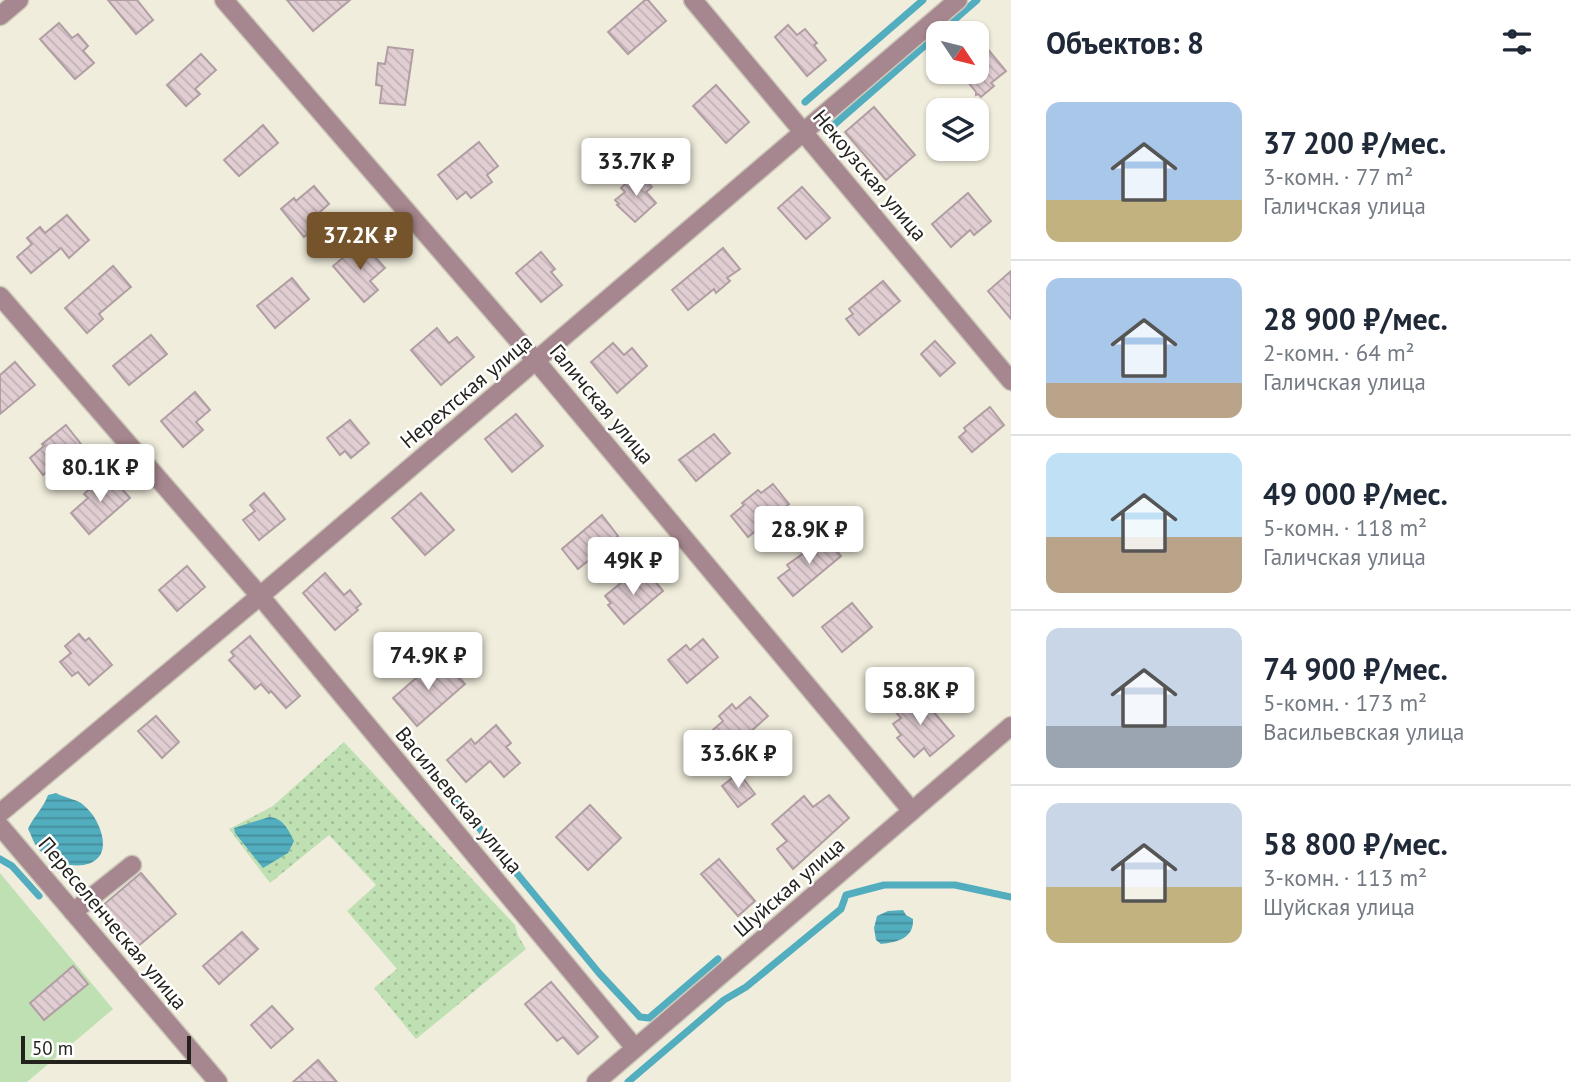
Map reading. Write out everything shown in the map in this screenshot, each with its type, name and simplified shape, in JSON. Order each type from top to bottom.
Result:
[{"type":"street","points":[[0,16],[19,0]]},
{"type":"street","name":"Галичская улица","points":[[224,0],[536,360],[912,811]]},
{"type":"street","name":"Некоузская улица","points":[[693,0],[1011,381]]},
{"type":"street","name":"Нерехтская улица","points":[[0,813],[260,596],[958,0]]},
{"type":"street","name":"Васильевская улица","points":[[0,296],[260,596],[635,1048]]},
{"type":"street","name":"Шуйская улица","points":[[596,1082],[1011,726]]},
{"type":"street","name":"Переселенческая улица","points":[[0,826],[218,1082]]},
{"type":"street","points":[[73,912],[132,865]]},
{"type":"green space","points":[[344,742],[515,925],[526,949],[416,1039],[374,988],[397,969],[347,911],[376,885],[329,835],[270,883],[229,829],[273,806]]},
{"type":"green space","points":[[0,873],[113,1009],[27,1082],[0,1082]]},
{"type":"water","points":[[56,793],[81,803],[97,821],[103,845],[99,856],[91,863],[66,864],[54,860],[43,853],[34,842],[28,829],[48,795]]},
{"type":"water","points":[[269,817],[281,822],[294,841],[288,853],[263,868],[235,833],[234,828]]},
{"type":"water","points":[[903,910],[913,919],[911,931],[904,938],[881,944],[876,940],[874,928],[877,916],[888,911]]},
{"type":"building","points":[[108,0],[137,0],[153,20],[136,34]]},
{"type":"building","points":[[287,0],[350,0],[313,31]]},
{"type":"building","points":[[648,0],[666,21],[628,54],[608,32]]},
{"type":"building","points":[[59,23],[72,38],[78,34],[88,46],[83,51],[94,63],[75,79],[40,39]]},
{"type":"building","points":[[788,25],[797,35],[805,29],[826,60],[807,76],[775,37]]},
{"type":"building","points":[[388,47],[413,50],[405,105],[380,103],[382,86],[376,85],[378,63],[385,64]]},
{"type":"building","points":[[989,51],[1006,71],[991,83],[994,86],[981,97],[976,95],[970,84],[989,84]]},
{"type":"building","points":[[201,54],[216,70],[195,89],[200,94],[186,106],[167,85]]},
{"type":"building","points":[[716,85],[749,122],[726,143],[693,106]]},
{"type":"building","points":[[874,107],[915,155],[886,180],[845,132]]},
{"type":"building","points":[[263,125],[278,143],[239,176],[224,160]]},
{"type":"building","points":[[479,142],[498,166],[487,175],[492,182],[471,198],[466,192],[457,199],[438,175]]},
{"type":"building","points":[[638,172],[652,187],[646,192],[656,203],[635,222],[615,200],[625,192],[621,188]]},
{"type":"building","points":[[314,186],[329,204],[313,218],[319,224],[304,237],[281,209]]},
{"type":"building","points":[[802,187],[830,218],[806,239],[778,208]]},
{"type":"building","points":[[968,193],[991,221],[974,235],[970,230],[951,247],[932,224]]},
{"type":"building","points":[[67,215],[89,240],[69,258],[61,248],[31,273],[17,257],[32,244],[27,238],[40,227],[45,233]]},
{"type":"building","points":[[356,247],[363,256],[369,250],[385,268],[370,281],[378,290],[364,302],[333,266]]},
{"type":"building","points":[[723,248],[740,269],[727,278],[730,281],[716,293],[714,289],[688,310],[672,290]]},
{"type":"building","points":[[541,252],[555,269],[551,272],[562,285],[541,302],[516,273]]},
{"type":"building","points":[[113,266],[131,287],[99,314],[103,319],[87,333],[65,308]]},
{"type":"building","points":[[1011,271],[1011,319],[988,291]]},
{"type":"building","points":[[292,278],[309,299],[275,328],[257,306]]},
{"type":"building","points":[[883,281],[900,301],[859,335],[846,319],[853,314],[849,309]]},
{"type":"building","points":[[437,328],[449,343],[457,337],[474,357],[441,385],[411,350]]},
{"type":"building","points":[[151,335],[167,354],[129,385],[113,366]]},
{"type":"building","points":[[935,341],[955,363],[940,376],[921,354]]},
{"type":"building","points":[[613,343],[624,355],[632,348],[647,366],[617,393],[591,362]]},
{"type":"building","points":[[15,362],[35,385],[0,414],[0,375]]},
{"type":"building","points":[[195,392],[210,410],[196,422],[203,430],[183,447],[161,421]]},
{"type":"building","points":[[990,407],[1004,425],[972,452],[959,437],[966,431],[964,428]]},
{"type":"building","points":[[516,414],[543,446],[512,472],[485,439]]},
{"type":"building","points":[[350,420],[369,443],[351,458],[345,451],[340,455],[327,438]]},
{"type":"building","points":[[66,425],[81,444],[43,475],[30,458],[44,446],[42,444]]},
{"type":"building","points":[[714,434],[730,453],[696,481],[679,460]]},
{"type":"building","points":[[102,478],[106,483],[112,478],[130,498],[89,534],[71,513],[88,498],[84,494]]},
{"type":"building","points":[[773,484],[789,504],[748,537],[731,516],[758,490],[761,493]]},
{"type":"building","points":[[264,493],[285,519],[259,540],[243,520],[255,511],[250,505]]},
{"type":"building","points":[[421,493],[454,530],[425,555],[392,518]]},
{"type":"building","points":[[602,515],[618,536],[578,569],[562,549]]},
{"type":"building","points":[[826,537],[841,556],[793,596],[778,578],[790,569],[787,565]]},
{"type":"building","points":[[187,566],[205,587],[177,611],[159,590]]},
{"type":"building","points":[[647,572],[663,591],[624,624],[608,605],[611,603],[605,596],[626,579],[631,585]]},
{"type":"building","points":[[325,573],[344,595],[350,590],[361,604],[356,608],[358,610],[335,630],[303,593]]},
{"type":"building","points":[[852,603],[872,627],[842,652],[822,627]]},
{"type":"building","points":[[79,634],[85,641],[89,638],[112,665],[89,685],[78,672],[72,676],[60,662],[71,653],[65,646]]},
{"type":"building","points":[[250,636],[300,696],[286,708],[261,684],[255,689],[229,660],[234,656],[231,652]]},
{"type":"building","points":[[703,639],[718,657],[687,683],[668,660],[686,645],[690,650]]},
{"type":"building","points":[[438,659],[465,684],[417,726],[393,698]]},
{"type":"building","points":[[916,691],[954,736],[930,756],[924,748],[914,757],[897,738],[901,735],[893,724],[901,718],[894,710]]},
{"type":"building","points":[[750,697],[768,716],[722,757],[705,737],[723,721],[719,716],[732,704],[736,709]]},
{"type":"building","points":[[156,716],[179,742],[162,758],[138,731]]},
{"type":"building","points":[[496,725],[511,743],[506,747],[520,763],[504,777],[490,761],[466,782],[447,760],[471,739],[475,744]]},
{"type":"building","points":[[739,773],[755,794],[738,807],[722,786]]},
{"type":"building","points":[[829,795],[849,818],[793,869],[777,849],[787,841],[772,824],[804,796],[813,807]]},
{"type":"building","points":[[590,805],[621,838],[588,870],[556,837]]},
{"type":"building","points":[[719,859],[755,901],[738,916],[701,874]]},
{"type":"building","points":[[141,873],[176,914],[137,947],[102,906]]},
{"type":"building","points":[[242,932],[258,949],[219,984],[203,966]]},
{"type":"building","points":[[73,966],[88,984],[44,1020],[30,1003]]},
{"type":"building","points":[[551,982],[598,1037],[578,1054],[563,1037],[557,1041],[525,1004]]},
{"type":"building","points":[[272,1006],[293,1029],[271,1048],[251,1025]]},
{"type":"building","points":[[318,1060],[337,1082],[293,1082]]},
{"type":"waterway","points":[[805,102],[923,0]]},
{"type":"waterway","points":[[953,21],[977,0]]},
{"type":"waterway","points":[[828,130],[926,44]]},
{"type":"waterway","points":[[457,801],[599,973],[640,1017],[649,1018],[718,959]]},
{"type":"waterway","points":[[0,859],[12,866],[39,896]]},
{"type":"waterway","points":[[628,1082],[724,1000],[746,987],[841,909],[846,895],[884,885],[955,885],[1011,897]]}]
